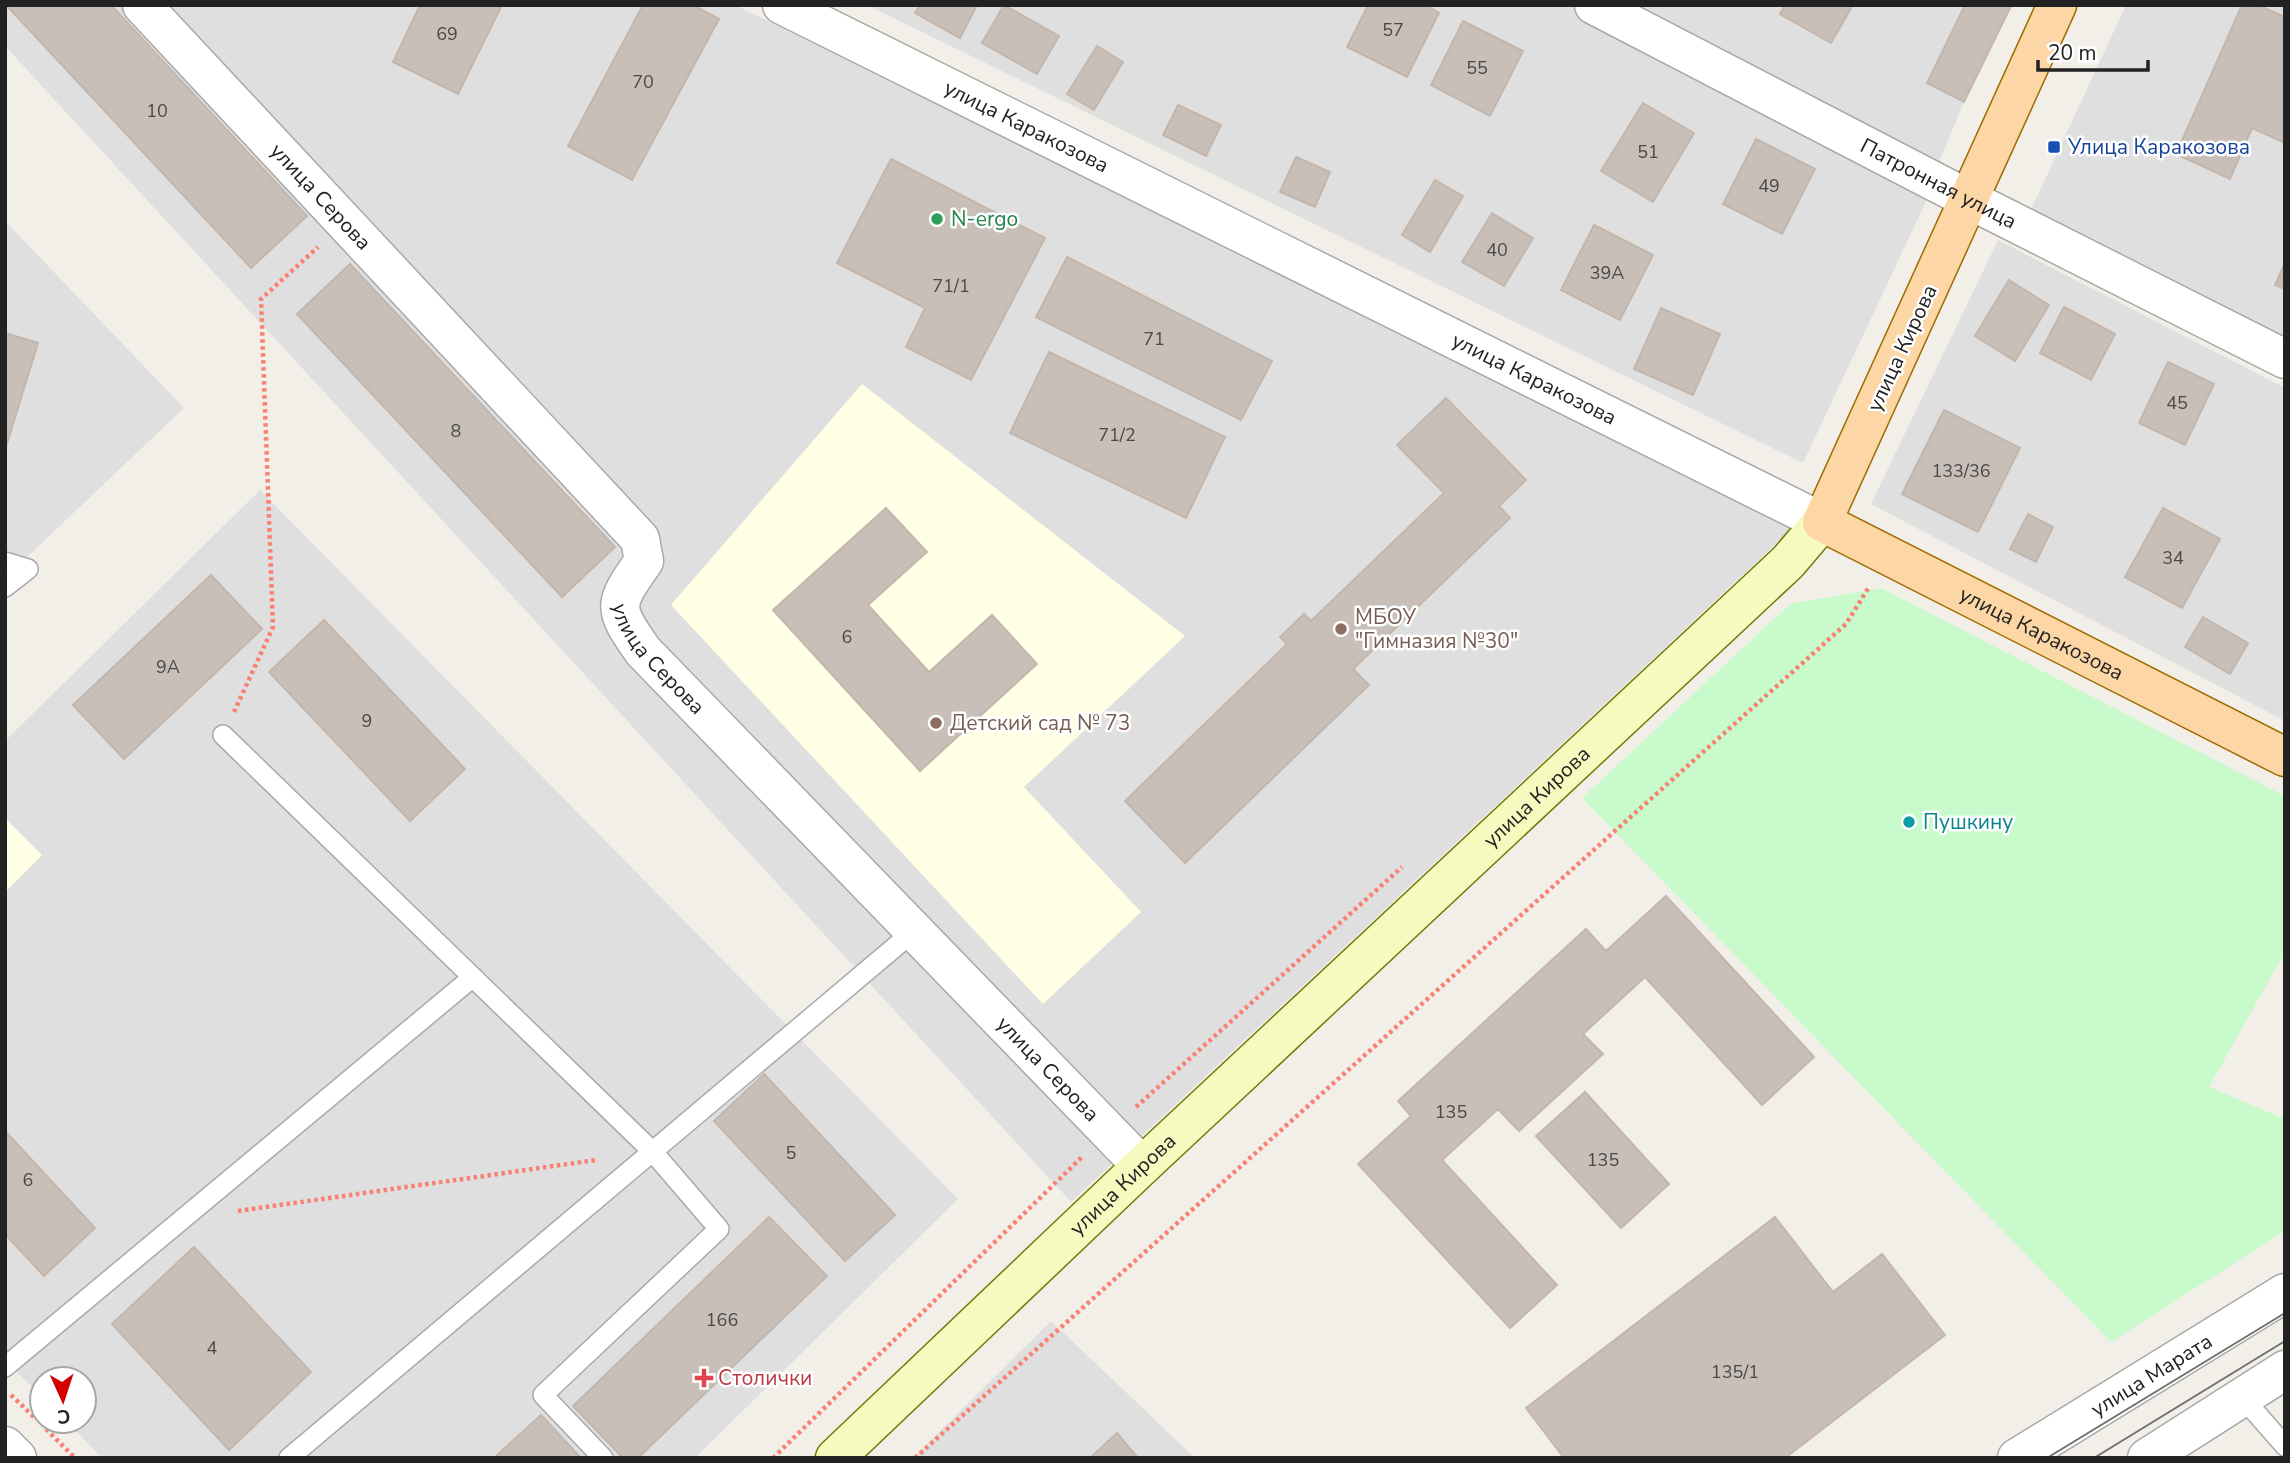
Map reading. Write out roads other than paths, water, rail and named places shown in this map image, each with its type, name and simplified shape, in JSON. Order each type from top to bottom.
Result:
[{"type":"main road","name":"улица Кирова","points":[[835,1458],[1142,1166],[1788,562],[1822,522],[2057,5]]},
{"type":"main road","name":"улица Каракозова","points":[[1822,522],[2285,757]]},
{"type":"street","name":"улица Серова","points":[[142,5],[640,539],[644,561],[621,594],[621,620],[643,652],[1142,1166]]},
{"type":"street","name":"улица Каракозова","points":[[782,5],[1822,522]]},
{"type":"street","name":"Патронная улица","points":[[1594,5],[1970,200],[2285,359]]},
{"type":"street","name":"улица Марата","points":[[2017,1458],[2285,1293]]},
{"type":"street","points":[[2147,1458],[2285,1370]]},
{"type":"street","points":[[5,1446],[17,1458]]},
{"type":"lane","points":[[5,562],[28,569],[5,587]]},
{"type":"lane","points":[[223,735],[653,1152],[719,1228],[543,1395],[603,1458]]},
{"type":"lane","points":[[289,1458],[914,932]]},
{"type":"lane","points":[[5,1367],[473,977]]},
{"type":"lane","points":[[2242,1397],[2285,1446]]},
{"type":"tram line","points":[[2047,1458],[2285,1313]]},
{"type":"tram line","points":[[2094,1458],[2285,1341]]},
{"type":"place","name":"Улица Каракозова","points":[[2054,147]]},
{"type":"place","name":"N-ergo","points":[[937,219]]},
{"type":"place","name":"МБОУ \"Гимназия №30\"","points":[[1341,629]]},
{"type":"place","name":"Детский сад № 73","points":[[936,723]]},
{"type":"place","name":"Пушкину","points":[[1909,822]]},
{"type":"place","name":"Столички","points":[[704,1378]]}]
